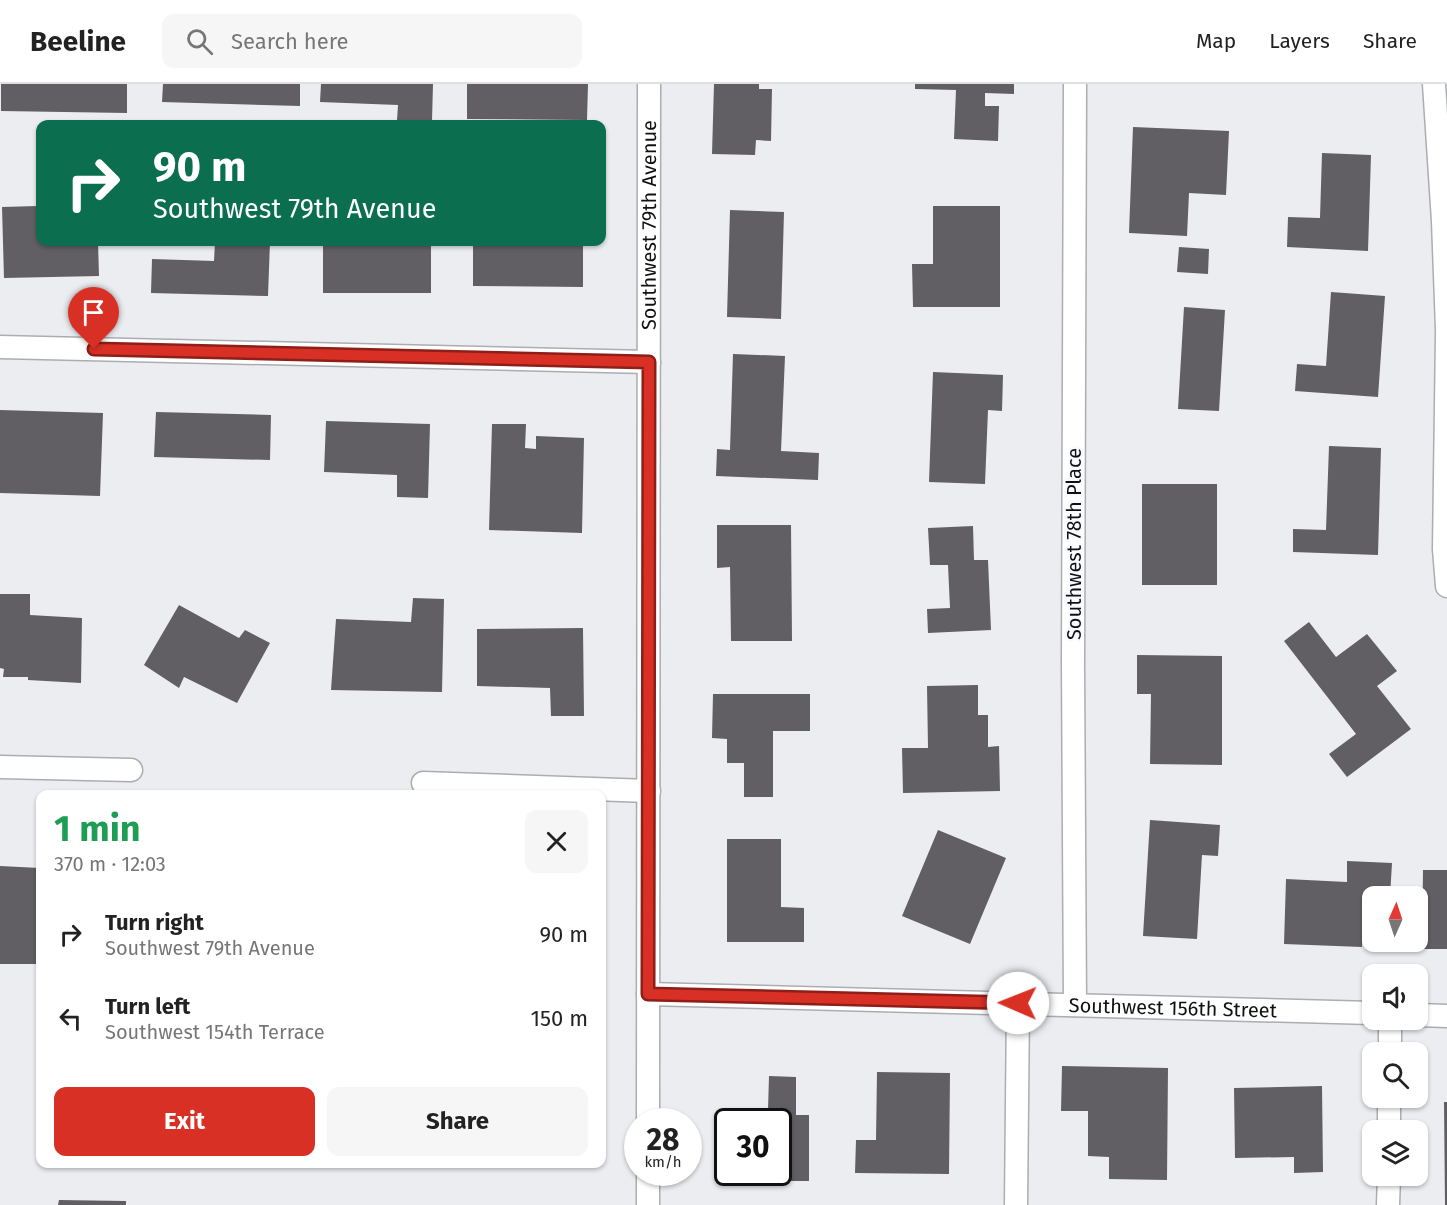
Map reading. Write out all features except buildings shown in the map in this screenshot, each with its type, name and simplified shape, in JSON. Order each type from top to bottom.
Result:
[{"type":"street","name":"Southwest 79th Avenue","points":[[648,1108],[649,84]]},
{"type":"street","name":"Southwest 78th Place","points":[[1075,84],[1073,664],[1075,1005]]},
{"type":"street","points":[[1434,84],[1447,329]]},
{"type":"street","points":[[1447,334],[1444,549],[1447,586]]},
{"type":"street","points":[[0,347],[649,362]]},
{"type":"street","points":[[0,767],[131,770]]},
{"type":"street","points":[[423,783],[649,791]]},
{"type":"street","name":"Southwest 156th Street","points":[[648,994],[1362,1013]]},
{"type":"street","points":[[1016,1205],[1018,1003]]},
{"type":"street","points":[[1428,1015],[1447,1016]]},
{"type":"street","points":[[648,1186],[648,1205]]},
{"type":"street","points":[[1388,1205],[1389,1186]]},
{"type":"route","points":[[94,349],[649,362],[648,994],[1018,1003]]}]
